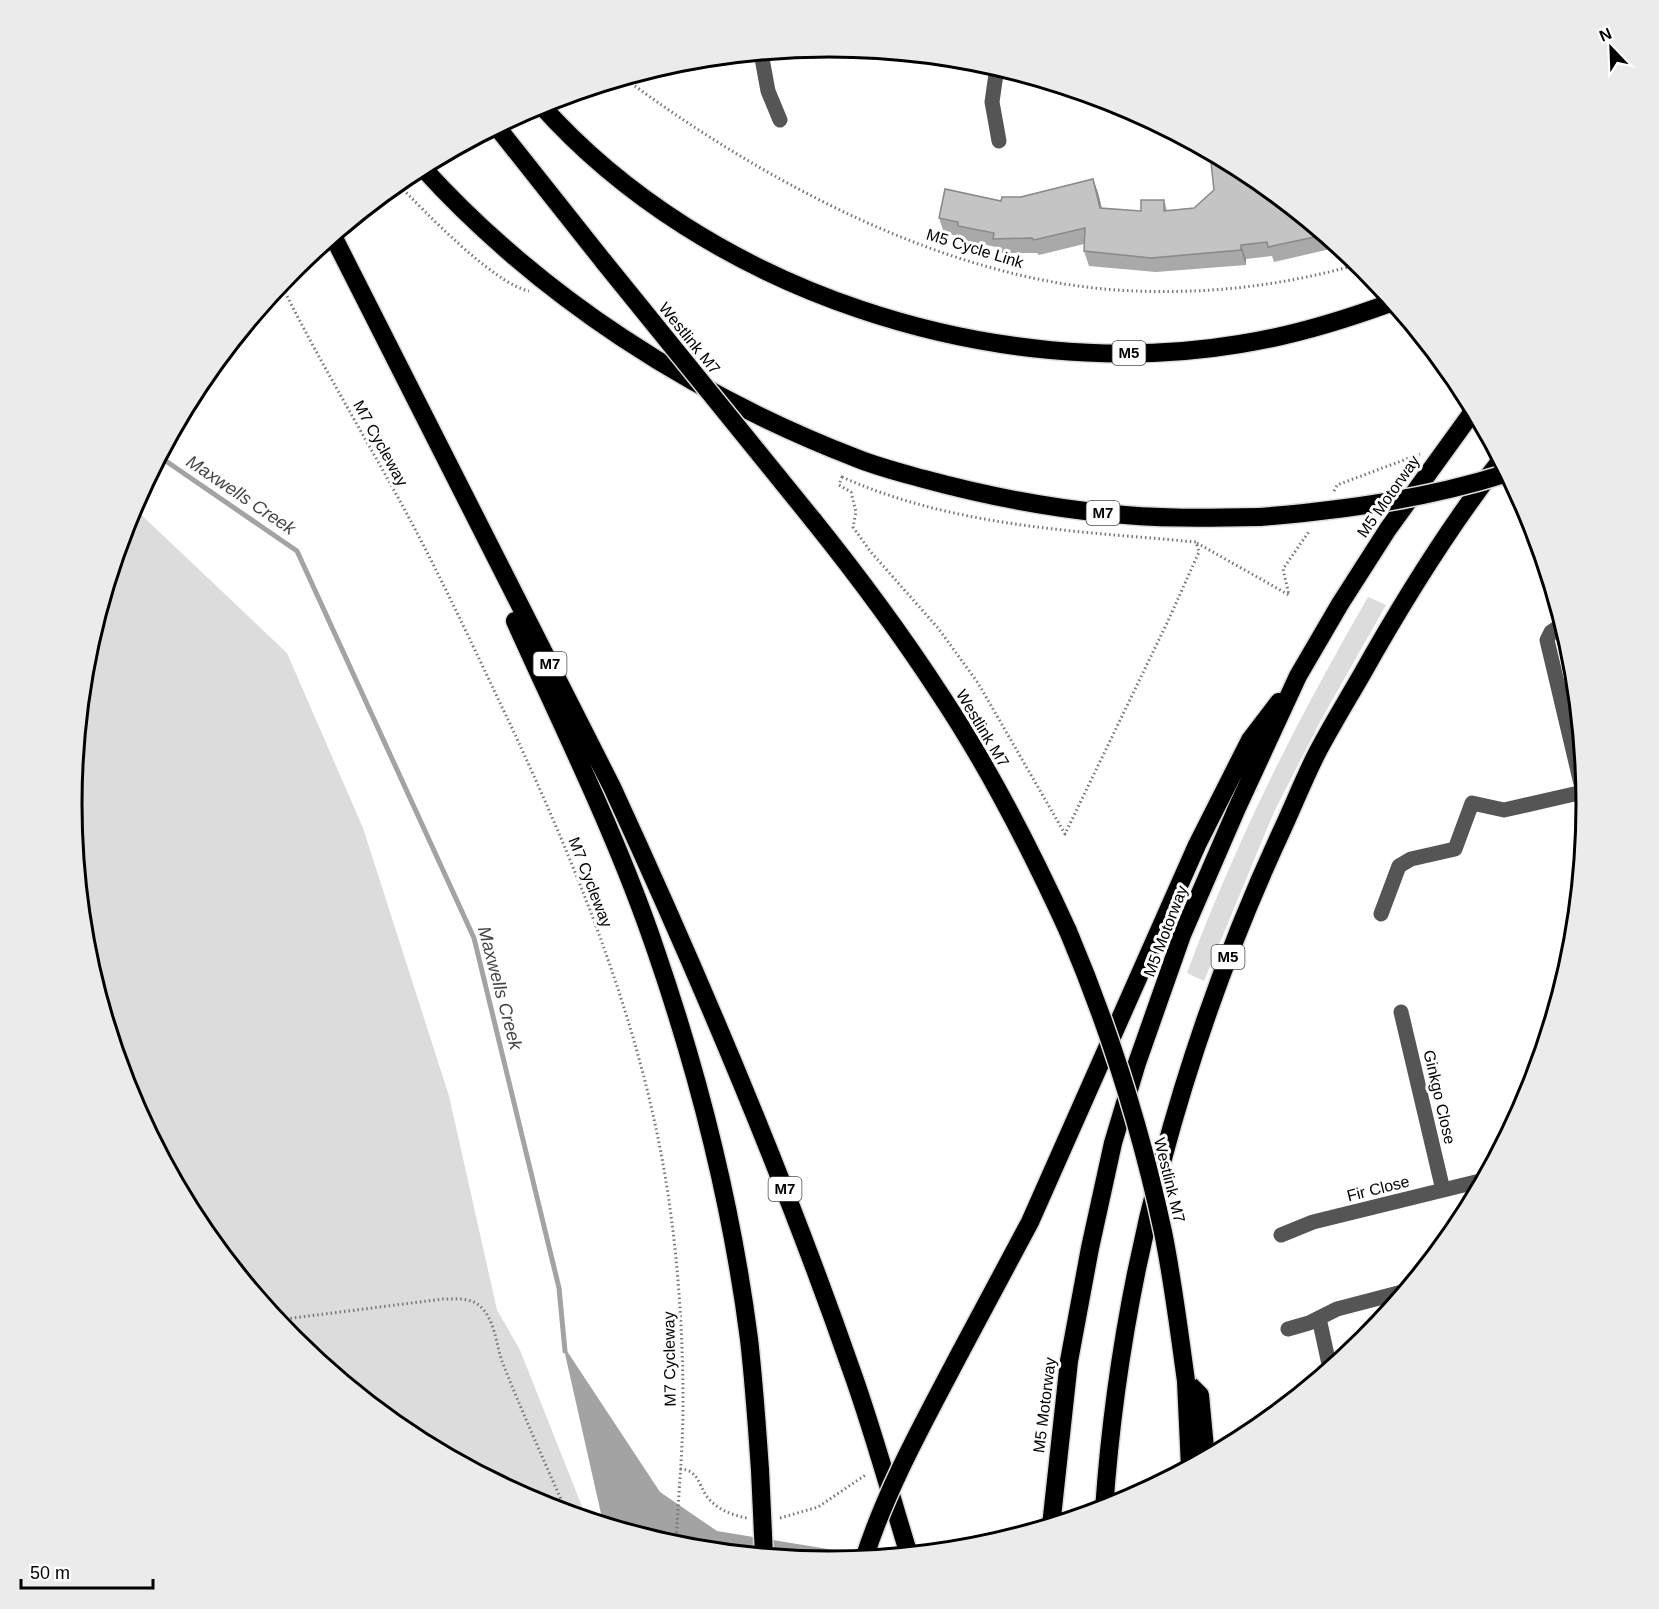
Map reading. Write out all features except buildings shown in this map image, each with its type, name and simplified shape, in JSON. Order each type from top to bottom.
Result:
[{"type":"highway","name":"M5","points":[[547,112],[560,127],[625,185],[706,240],[801,287],[863,310],[937,332],[1052,350],[1154,353],[1240,344],[1287,334],[1385,305]]},
{"type":"highway","name":"Westlink M7","points":[[502,133],[813,520],[886,615],[942,696],[1018,828],[1068,931],[1114,1050],[1149,1170],[1172,1282],[1186,1381],[1200,1395],[1197,1435]]},
{"type":"highway","name":"M7","points":[[429,174],[470,217],[551,287],[627,341],[767,421],[858,459],[948,485],[1031,503],[1105,513],[1182,519],[1260,517],[1332,511],[1404,500],[1500,475]]},
{"type":"highway","name":"M7","points":[[336,243],[612,787],[740,1079],[770,1150],[849,1361],[907,1548]]},
{"type":"highway","points":[[423,414],[610,834],[666,980],[692,1066],[728,1216],[749,1338],[760,1470],[764,1549]]},
{"type":"highway","name":"M5 Motorway","points":[[1052,1518],[1069,1361],[1090,1248],[1116,1132],[1137,1063],[1182,935],[1232,818],[1298,676],[1388,529],[1469,417]]},
{"type":"highway","name":"M5","points":[[1105,1499],[1114,1410],[1147,1225],[1191,1064],[1224,966],[1264,869],[1316,756],[1401,606],[1442,542],[1496,467]]},
{"type":"highway","points":[[867,1550],[904,1462],[1034,1212],[1176,889],[1217,804],[1250,740],[1298,676]]},
{"type":"highway","points":[[1197,1435],[1203,1452]]},
{"type":"highway","points":[[1193,1457],[1197,1435]]},
{"type":"street","points":[[762,61],[768,91],[780,120]]},
{"type":"street","points":[[996,76],[992,102],[999,141]]},
{"type":"street","points":[[1556,629],[1547,640],[1575,755]]},
{"type":"street","points":[[1381,914],[1399,866],[1411,859],[1455,849],[1472,803],[1504,810],[1577,802]]},
{"type":"street","name":"Ginkgo Close","points":[[1401,1012],[1443,1190]]},
{"type":"street","name":"Fir Close","points":[[1281,1234],[1313,1222],[1474,1182]]},
{"type":"street","points":[[1288,1329],[1309,1323],[1337,1309],[1394,1295]]},
{"type":"street","points":[[1319,1318],[1328,1361]]},
{"type":"path","name":"M5 Cycle Link","points":[[631,83],[664,108],[727,148],[826,203],[877,227],[981,265],[1085,286],[1125,290],[1203,290],[1252,287],[1348,267]]},
{"type":"path","points":[[405,190],[446,231],[508,283],[527,291],[551,287]]},
{"type":"path","name":"M7 Cycleway","points":[[286,292],[462,621],[552,815],[611,968],[632,1033],[646,1088],[670,1208],[680,1305],[683,1406],[676,1536]]},
{"type":"path","points":[[842,477],[875,492],[1020,526],[1196,542],[1199,552],[1065,834],[978,682],[938,628],[870,551],[853,527],[856,512],[850,492],[839,485],[842,477]]},
{"type":"path","points":[[287,1319],[443,1299],[462,1299],[477,1304],[482,1308],[491,1324],[502,1361],[562,1502]]},
{"type":"shaded area","points":[[141,514],[287,653],[363,828],[449,1096],[497,1310],[520,1350],[583,1510],[499,1475],[456,1452],[374,1398],[337,1367],[267,1297],[236,1260],[182,1178],[139,1091],[107,998],[96,950],[88,902],[82,804],[88,707],[96,659],[107,611]]},
{"type":"shaded area","points":[[1368,597],[1386,605],[1321,720],[1274,812],[1204,981],[1187,973],[1226,875],[1292,735]]},
{"type":"shaded area","points":[[563,1345],[660,1492],[717,1531],[838,1552],[732,1546],[636,1527],[602,1516]]},
{"type":"waterway","name":"Maxwells Creek","points":[[166,461],[297,551],[474,938],[559,1288],[565,1351]]}]
